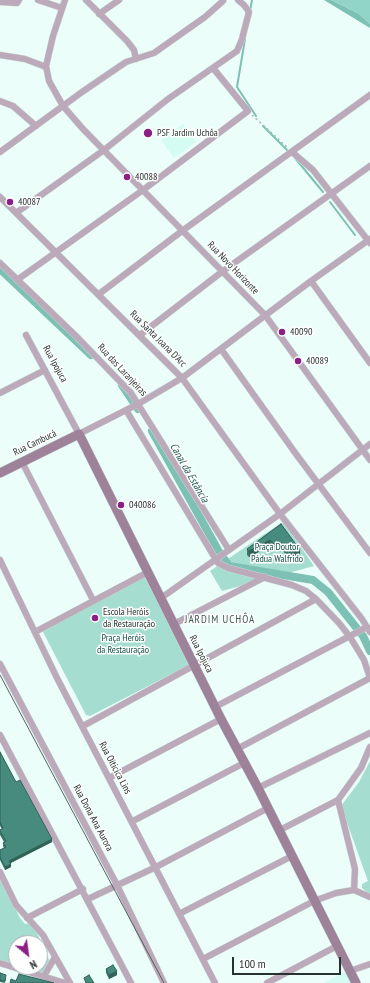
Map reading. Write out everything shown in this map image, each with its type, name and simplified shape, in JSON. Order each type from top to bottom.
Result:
[{"type":"main road","name":"Rua Cambucá","points":[[0,473],[80,434]]},
{"type":"main road","name":"Rua Ipojuca","points":[[80,434],[221,719],[280,830],[356,983]]},
{"type":"street","points":[[0,2],[17,3],[19,0]]},
{"type":"street","points":[[38,0],[62,8]]},
{"type":"street","points":[[0,55],[25,60],[46,67],[53,36],[65,0]]},
{"type":"street","points":[[86,0],[127,40],[134,50],[136,59]]},
{"type":"street","points":[[99,14],[119,0]]},
{"type":"street","points":[[16,213],[104,150],[162,104],[237,51],[249,12],[244,4],[238,0]]},
{"type":"street","points":[[0,152],[121,66],[136,59],[154,54],[205,17],[223,1]]},
{"type":"street","name":"Rua Novo Horizonte","points":[[46,67],[49,81],[63,106],[264,315],[370,460]]},
{"type":"street","points":[[17,280],[143,190],[248,111],[213,68]]},
{"type":"street","points":[[99,294],[182,231],[370,95]]},
{"type":"street","points":[[0,102],[13,106],[36,126]]},
{"type":"street","points":[[80,434],[139,403],[182,378],[311,280],[369,241],[313,170],[292,152]]},
{"type":"street","points":[[140,335],[223,271],[370,166]]},
{"type":"street","name":"Rua Santa Joana D'Arc","points":[[0,197],[182,378],[280,514],[367,629]]},
{"type":"street","name":"Rua das Laranjeiras","points":[[0,263],[120,380],[139,403],[228,551]]},
{"type":"street","points":[[311,280],[370,363]]},
{"type":"street","name":"Rua Ipojuca","points":[[26,334],[80,434]]},
{"type":"street","points":[[221,349],[296,454],[370,552]]},
{"type":"street","points":[[0,393],[45,370]]},
{"type":"street","points":[[128,409],[216,559],[228,568],[265,577],[306,591],[316,599],[351,637],[364,660],[370,678],[237,749]]},
{"type":"street","points":[[161,598],[280,514],[370,444]]},
{"type":"street","points":[[22,462],[93,600]]},
{"type":"street","name":"Rua Oiticica Lins","points":[[0,560],[109,778],[215,983]]},
{"type":"street","points":[[35,632],[148,572]]},
{"type":"street","points":[[174,624],[265,577]]},
{"type":"street","points":[[83,726],[316,599]]},
{"type":"street","points":[[215,707],[367,629]]},
{"type":"street","name":"Rua Dona Ana Aurora","points":[[0,664],[117,885],[164,983]]},
{"type":"street","points":[[109,778],[221,719]]},
{"type":"street","points":[[258,788],[370,733]]},
{"type":"street","points":[[0,735],[83,889],[131,983]]},
{"type":"street","points":[[280,830],[338,800],[360,768],[370,747]]},
{"type":"street","points":[[132,821],[244,763]]},
{"type":"street","points":[[338,800],[355,869],[354,890]]},
{"type":"street","points":[[88,899],[156,867],[268,808]]},
{"type":"street","points":[[179,914],[292,856]]},
{"type":"street","points":[[0,872],[16,905],[37,928],[70,983]]},
{"type":"street","points":[[27,918],[83,889]]},
{"type":"street","points":[[203,960],[314,901],[342,891],[354,890],[370,897]]},
{"type":"street","points":[[267,983],[337,946]]},
{"type":"street","points":[[44,976],[55,957]]},
{"type":"street","points":[[0,963],[65,983]]},
{"type":"street","points":[[350,971],[370,964]]},
{"type":"path","points":[[248,111],[292,152]]},
{"type":"shaded area","points":[[324,0],[331,0],[359,14],[370,24],[370,28]]},
{"type":"shaded area","points":[[331,0],[370,0],[370,24],[359,14]]},
{"type":"shaded area","points":[[183,124],[196,142],[174,158],[161,140]]},
{"type":"shaded area","points":[[347,971],[353,983],[325,983],[325,982]]},
{"type":"green space","name":"Praça Doutor Pádua Walfrido","points":[[281,523],[284,523],[314,566],[222,591],[210,571]]},
{"type":"green space","name":"Praça Heróis da Restauração","points":[[141,577],[146,577],[191,664],[90,716],[86,715],[43,632],[45,628]]},
{"type":"green space","points":[[370,761],[370,895],[362,888],[362,884],[368,881],[341,806],[359,782]]},
{"type":"green space","points":[[0,876],[20,918],[25,924],[32,922],[38,935],[8,935],[8,962],[0,960]]},
{"type":"building","points":[[281,524],[300,550],[294,552],[285,548],[282,543],[274,544],[270,540],[249,551],[247,549]]},
{"type":"building","points":[[0,752],[16,782],[20,780],[52,839],[9,861],[11,864],[5,867],[0,857],[0,850],[6,847],[3,843],[6,841],[0,831],[3,828],[0,822]]},
{"type":"building","points":[[113,965],[117,971],[109,975],[106,969]]},
{"type":"building","points":[[0,973],[6,975],[5,981],[0,980]]},
{"type":"building","points":[[19,975],[23,975],[54,983],[10,983],[11,979],[16,981]]},
{"type":"building","points":[[89,975],[94,983],[86,983],[84,978]]},
{"type":"waterway","points":[[250,11],[252,0]]},
{"type":"waterway","points":[[245,39],[237,87],[256,116]]},
{"type":"waterway","points":[[263,126],[289,152]]},
{"type":"waterway","points":[[295,158],[323,192]]},
{"type":"waterway","points":[[330,202],[355,235]]},
{"type":"waterway","name":"Canal da Estância","points":[[0,269],[91,355]]},
{"type":"waterway","name":"Canal da Estância","points":[[122,385],[138,409]]},
{"type":"waterway","name":"Canal da Estância","points":[[152,431],[218,550],[229,566],[313,580],[328,592],[363,636],[370,651]]},
{"type":"tram line","points":[[0,675],[164,983]]},
{"type":"place","name":"PSF Jardim Uchôa","points":[[148,133]]},
{"type":"place","name":"40088","points":[[127,177]]},
{"type":"place","name":"40087","points":[[10,202]]},
{"type":"place","name":"40090","points":[[282,332]]},
{"type":"place","name":"40089","points":[[298,361]]},
{"type":"place","name":"040086","points":[[121,505]]},
{"type":"place","name":"Escola Heróis da Restauração","points":[[95,618]]},
{"type":"district","name":"JARDIM UCHÔA","points":[[220,620]]}]
